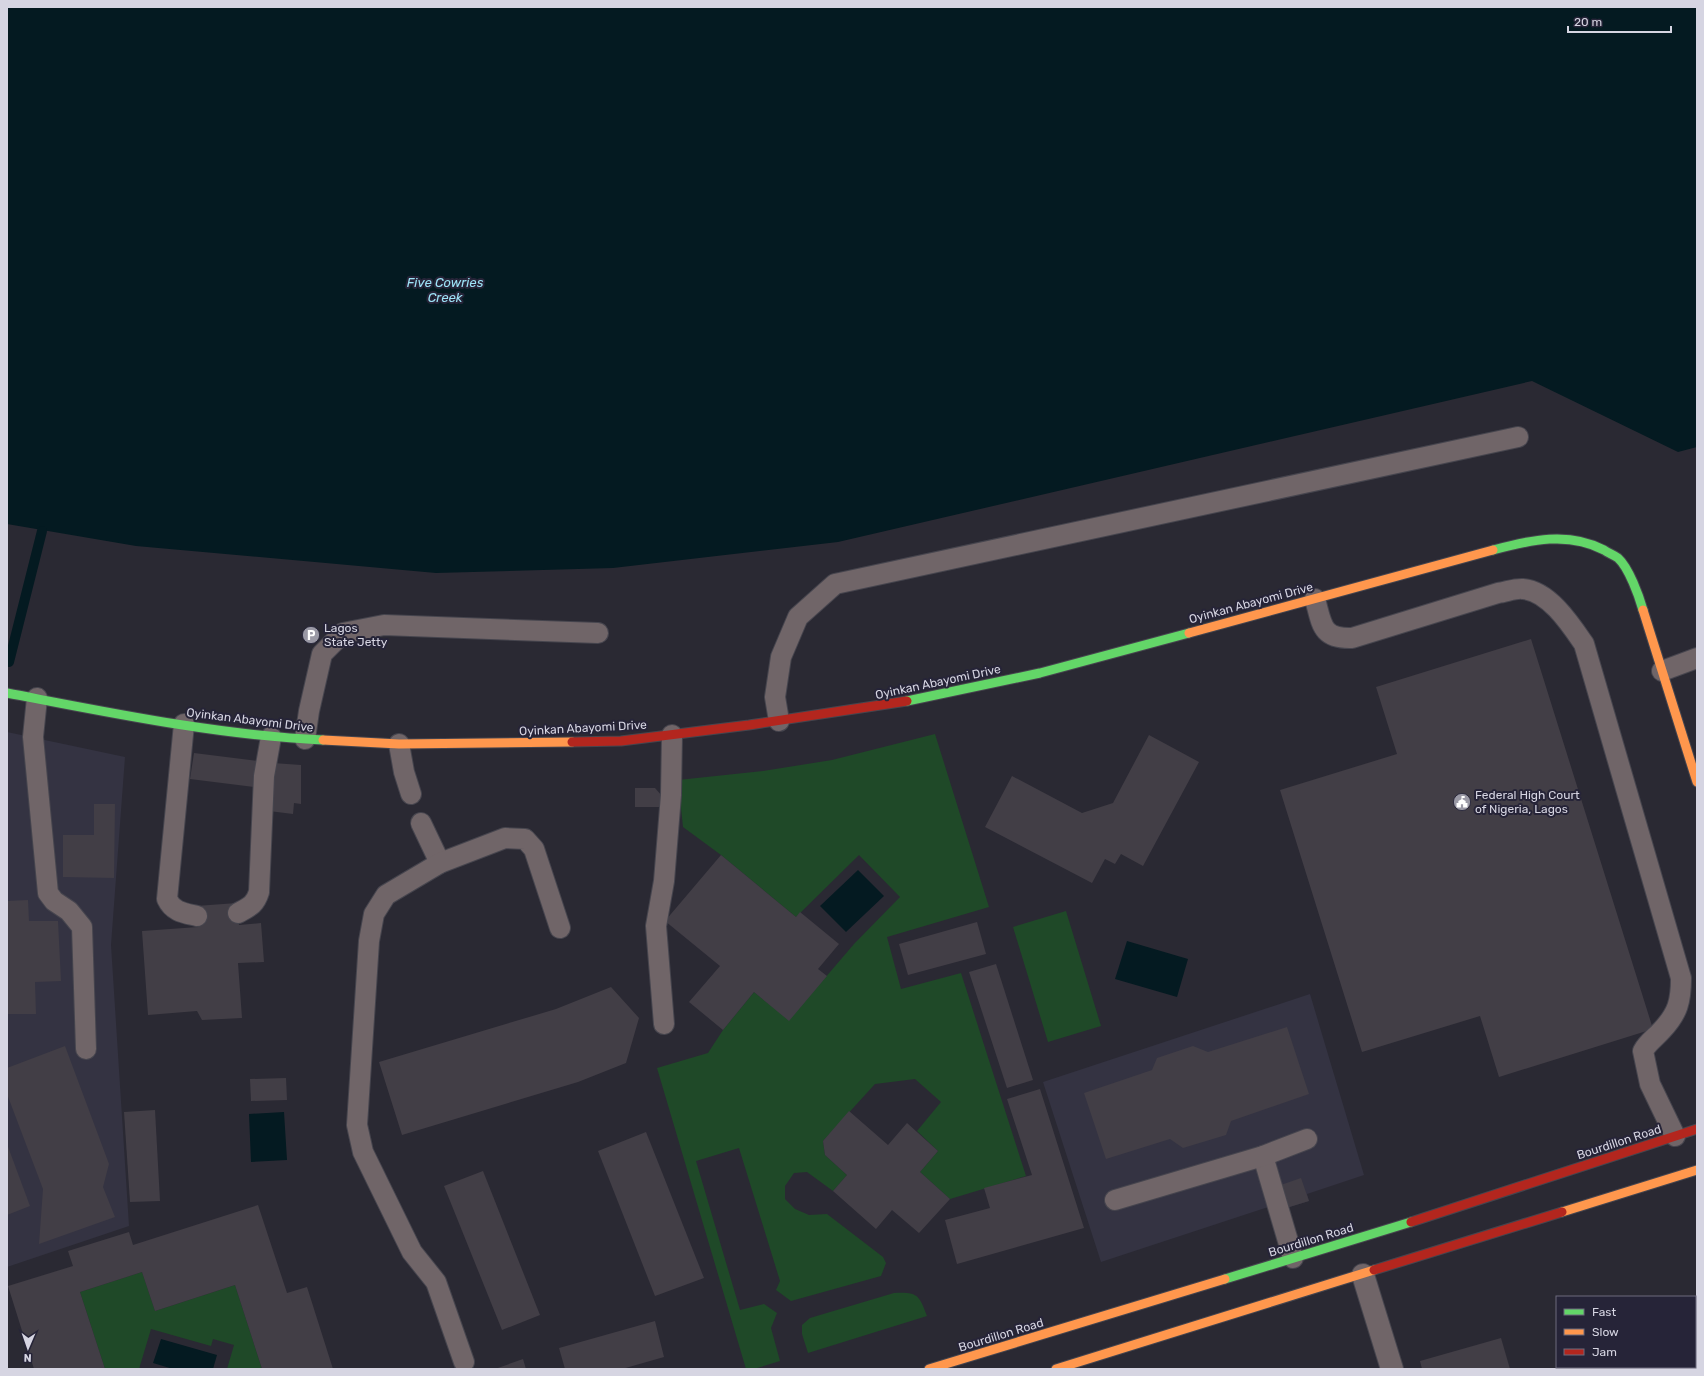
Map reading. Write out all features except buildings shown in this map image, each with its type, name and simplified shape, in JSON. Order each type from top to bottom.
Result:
[{"type":"street","name":"Oyinkan Abayomi Drive","points":[[7,693],[140,718],[271,737],[399,744],[493,744],[621,741],[883,706],[1040,673],[1519,543],[1556,538],[1589,542],[1618,558],[1636,588],[1697,782]]},
{"type":"street","name":"Bourdillon Road","points":[[930,1369],[1293,1258],[1697,1129]]},
{"type":"street","points":[[1056,1369],[1363,1275],[1697,1170]]},
{"type":"street","points":[[1363,1275],[1392,1369]]},
{"type":"lane","points":[[779,721],[775,697],[781,657],[798,617],[835,584],[1518,437]]},
{"type":"lane","points":[[1315,599],[1324,629],[1337,638],[1352,638],[1498,593],[1523,589],[1541,594],[1569,621],[1584,644],[1681,978],[1681,997],[1675,1014],[1661,1031],[1650,1040],[1643,1051],[1650,1084],[1675,1136]]},
{"type":"lane","points":[[305,739],[309,711],[322,654],[343,634],[384,625],[598,633]]},
{"type":"lane","points":[[1662,671],[1697,658]]},
{"type":"lane","points":[[37,698],[33,737],[48,893],[54,901],[69,911],[82,927],[86,1049]]},
{"type":"lane","points":[[184,724],[167,899],[170,905],[178,912],[197,916]]},
{"type":"lane","points":[[664,1024],[656,926],[665,865],[671,796],[672,735]]},
{"type":"lane","points":[[238,913],[252,906],[256,901],[259,892],[264,776],[271,737]]},
{"type":"lane","points":[[399,744],[404,772],[411,794]]},
{"type":"lane","points":[[421,822],[440,863]]},
{"type":"lane","points":[[464,1362],[436,1282],[409,1245],[362,1152],[357,1125],[369,940],[374,914],[386,895],[440,863],[505,838],[525,839],[534,849],[560,928]]},
{"type":"lane","points":[[1115,1200],[1263,1156],[1307,1138]]},
{"type":"lane","points":[[1263,1156],[1293,1258]]},
{"type":"shaded area","points":[[7,732],[125,757],[111,945],[129,1226],[7,1267]]},
{"type":"shaded area","points":[[1310,994],[1364,1175],[1307,1194],[1309,1201],[1283,1209],[1280,1203],[1101,1262],[1043,1082]]},
{"type":"green space","points":[[935,734],[989,907],[887,937],[901,989],[961,973],[1026,1176],[950,1199],[920,1172],[938,1151],[917,1131],[941,1102],[915,1079],[875,1084],[823,1141],[825,1155],[847,1175],[833,1191],[807,1172],[794,1173],[785,1186],[785,1199],[795,1209],[809,1215],[827,1214],[883,1257],[886,1263],[881,1276],[791,1301],[776,1290],[780,1281],[739,1148],[696,1161],[740,1310],[764,1304],[777,1313],[771,1328],[780,1361],[754,1369],[746,1369],[657,1068],[708,1053],[723,1030],[754,992],[789,1020],[854,944],[900,897],[859,855],[796,917],[721,855],[683,827],[678,780],[763,771],[832,760]]},
{"type":"green space","points":[[1066,911],[1101,1026],[1048,1042],[1013,927]]},
{"type":"green space","points":[[142,1272],[155,1311],[235,1285],[262,1369],[227,1369],[234,1345],[213,1339],[211,1346],[151,1329],[139,1369],[105,1369],[80,1292]]},
{"type":"green space","points":[[894,1293],[908,1293],[916,1296],[922,1303],[927,1316],[808,1353],[802,1334],[802,1325],[810,1318]]},
{"type":"water","name":"Five Cowries Creek","points":[[7,7],[1697,7],[1697,447],[1678,452],[1532,381],[838,542],[613,568],[436,573],[136,546],[7,524]]},
{"type":"water","points":[[858,870],[884,896],[846,932],[820,906]]},
{"type":"water","points":[[1127,941],[1188,959],[1177,997],[1115,979]]},
{"type":"water","points":[[284,1112],[287,1160],[251,1162],[249,1114]]},
{"type":"water","points":[[161,1339],[217,1355],[213,1369],[173,1369],[153,1363]]},
{"type":"waterway","points":[[9,662],[42,531]]},
{"type":"traffic: fast","points":[[1493,550],[1521,543],[1549,539],[1563,539],[1591,544],[1618,558],[1626,568],[1633,582],[1643,610]]},
{"type":"traffic: fast","points":[[907,701],[1040,673],[1189,633]]},
{"type":"traffic: fast","points":[[7,693],[204,728],[323,740]]},
{"type":"traffic: fast","points":[[1225,1279],[1411,1222]]},
{"type":"traffic: slow","points":[[1189,633],[1493,550]]},
{"type":"traffic: slow","points":[[1643,610],[1697,782]]},
{"type":"traffic: slow","points":[[323,740],[399,744],[572,742]]},
{"type":"traffic: slow","points":[[1562,1212],[1697,1170]]},
{"type":"traffic: slow","points":[[1056,1369],[1374,1270]]},
{"type":"traffic: slow","points":[[929,1369],[1225,1279]]},
{"type":"traffic: jam","points":[[572,742],[621,741],[749,725],[907,701]]},
{"type":"traffic: jam","points":[[1411,1222],[1697,1129]]},
{"type":"traffic: jam","points":[[1374,1270],[1562,1212]]},
{"type":"place","name":"Lagos State Jetty","points":[[311,635]]},
{"type":"place","name":"Federal High Court of Nigeria, Lagos","points":[[1462,802]]}]
